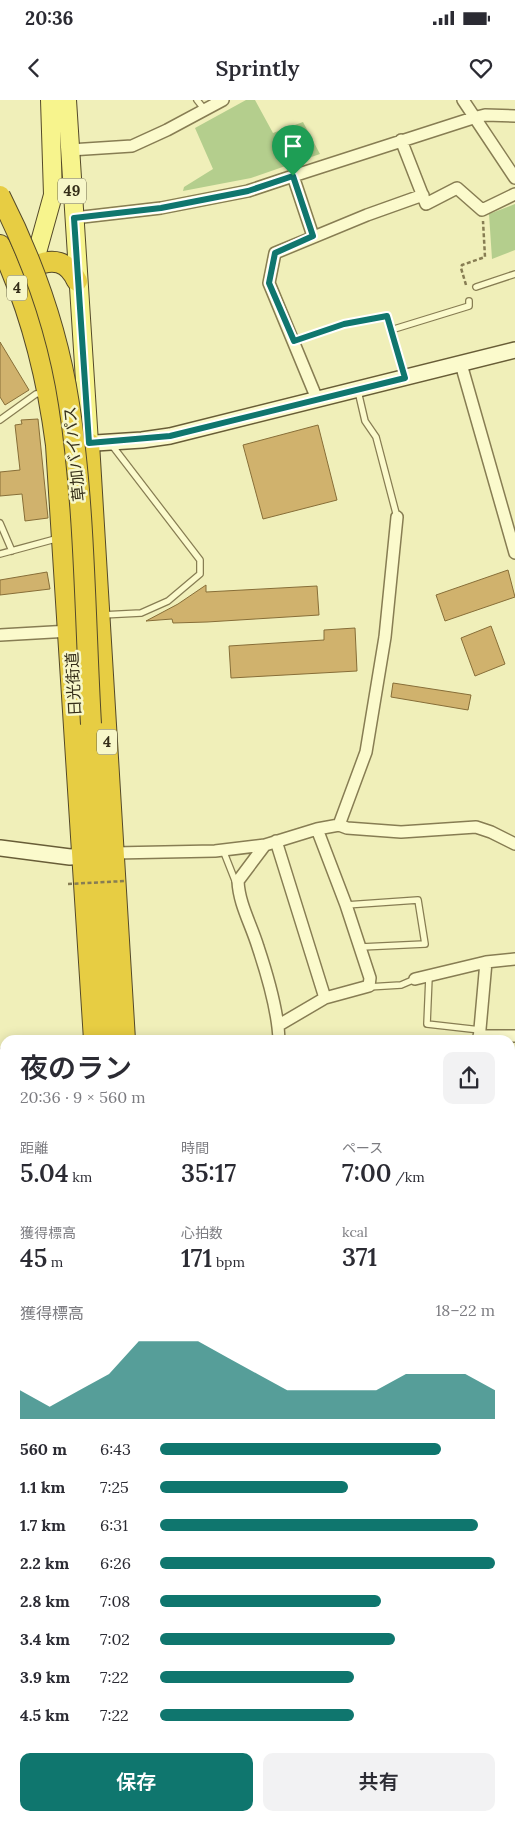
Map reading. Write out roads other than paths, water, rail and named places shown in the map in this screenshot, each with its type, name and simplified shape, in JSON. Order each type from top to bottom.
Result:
[{"type":"highway","name":"草加バイパス","points":[[0,196],[13,222],[51,325],[69,404],[80,519],[91,724]]},
{"type":"highway","name":"4","points":[[0,245],[32,331]]},
{"type":"highway","name":"4","points":[[32,331],[30,288],[33,267],[49,261],[58,261],[73,272],[77,281]]},
{"type":"highway","name":"日光街道","points":[[32,331],[48,392],[56,445],[64,537],[93,1035]]},
{"type":"highway","name":"4","points":[[89,443],[125,1035]]},
{"type":"highway","name":"日光街道","points":[[91,724],[93,1035]]},
{"type":"main road","name":"49","points":[[33,267],[53,195],[50,100]]},
{"type":"main road","name":"49","points":[[67,100],[77,281],[89,443]]},
{"type":"street","points":[[70,150],[132,146],[223,100]]},
{"type":"street","points":[[463,100],[472,118],[515,178]]},
{"type":"street","points":[[74,218],[161,208],[248,191],[472,118],[484,115],[515,116]]},
{"type":"street","points":[[401,140],[426,204],[458,188],[482,210],[515,194]]},
{"type":"street","points":[[293,176],[313,236]]},
{"type":"street","points":[[317,400],[269,283],[275,253],[313,236],[423,195]]},
{"type":"street","points":[[56,445],[170,436],[515,350]]},
{"type":"street","points":[[461,364],[515,553]]},
{"type":"street","points":[[338,825],[366,752],[385,636],[397,517]]},
{"type":"street","points":[[0,636],[70,631]]},
{"type":"street","points":[[114,853],[158,854],[223,850],[270,843],[316,829],[338,825],[347,828],[401,832],[476,827],[515,844]]},
{"type":"street","points":[[279,1025],[325,998],[368,986],[370,978],[346,905],[316,829]]},
{"type":"street","points":[[270,843],[238,881],[238,888],[242,906],[258,948],[279,1025],[279,1035]]},
{"type":"street","points":[[270,843],[325,998]]},
{"type":"street","points":[[0,848],[70,857],[83,856]]},
{"type":"street","points":[[415,979],[486,962],[515,959]]},
{"type":"street","points":[[479,1035],[486,962]]},
{"type":"lane","points":[[197,100],[205,110]]},
{"type":"lane","points":[[476,287],[515,274]]},
{"type":"lane","points":[[391,330],[469,306],[469,301]]},
{"type":"lane","points":[[294,341],[344,324],[387,316],[405,378]]},
{"type":"lane","points":[[357,389],[365,421],[376,437],[397,517]]},
{"type":"lane","points":[[0,420],[36,394],[48,392]]},
{"type":"lane","points":[[100,615],[141,613],[168,601],[200,574],[200,560],[110,442]]},
{"type":"lane","points":[[0,523],[12,551]]},
{"type":"lane","points":[[0,554],[64,537]]},
{"type":"lane","points":[[223,850],[238,888]]},
{"type":"lane","points":[[346,905],[418,900],[425,944],[361,948]]},
{"type":"lane","points":[[429,977],[426,1024],[479,1035]]},
{"type":"lane","points":[[365,987],[400,984],[415,979]]}]
